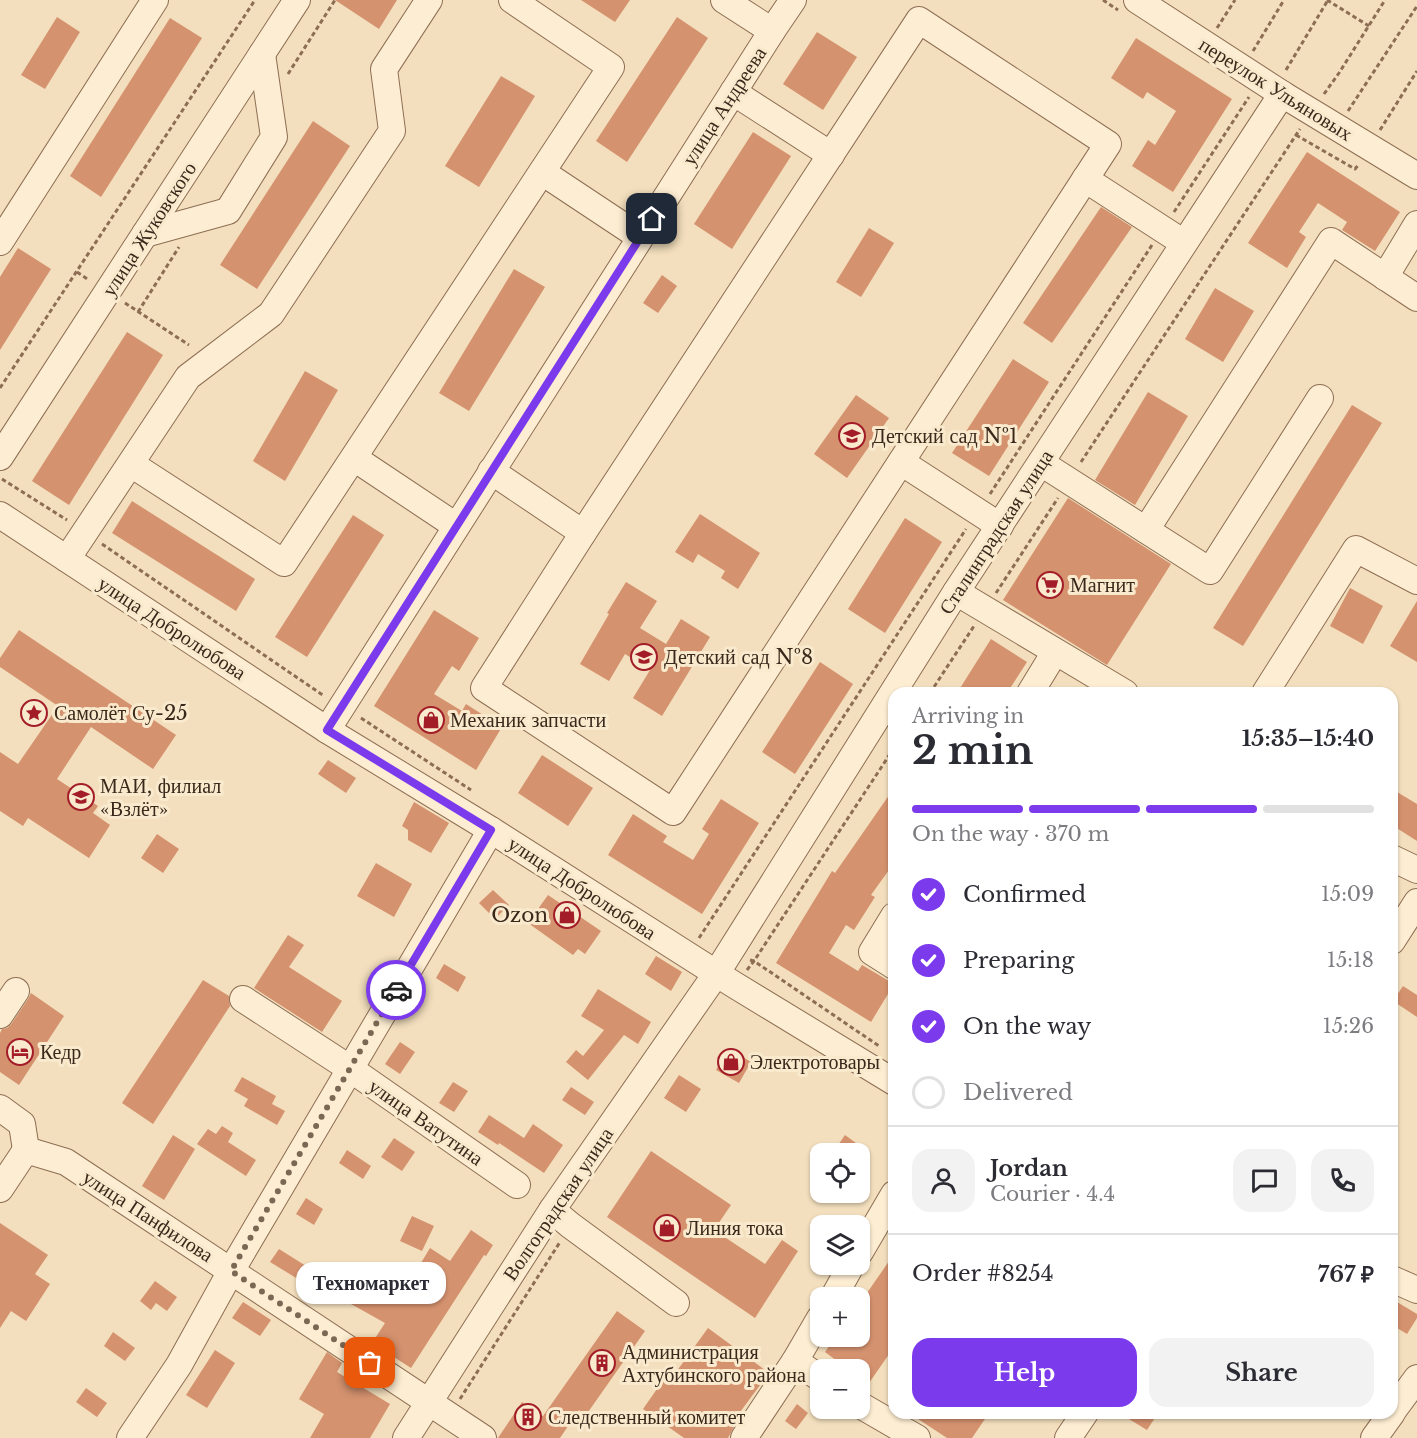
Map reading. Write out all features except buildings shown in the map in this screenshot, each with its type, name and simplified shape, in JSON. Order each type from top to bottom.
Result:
[{"type":"street","points":[[0,242],[155,0]]},
{"type":"street","name":"улица Жуковского","points":[[0,457],[297,0]]},
{"type":"street","points":[[67,559],[188,377],[271,314],[392,131],[384,69],[429,0]]},
{"type":"street","points":[[131,464],[284,563],[610,67],[512,0]]},
{"type":"street","points":[[724,0],[772,31]]},
{"type":"street","name":"улица Андреева","points":[[327,730],[793,0]]},
{"type":"street","name":"переулок Ульяновых","points":[[1139,1],[1281,94],[1417,177]]},
{"type":"street","points":[[919,21],[1108,144],[1085,179],[673,812],[484,688],[583,532],[919,21]]},
{"type":"street","points":[[146,234],[228,211],[274,137],[262,54]]},
{"type":"street","points":[[733,92],[831,155]]},
{"type":"street","name":"Сталинградская улица","points":[[898,687],[956,592],[1281,94]]},
{"type":"street","points":[[542,172],[640,237]]},
{"type":"street","points":[[1085,179],[1184,243]]},
{"type":"street","points":[[1385,277],[1417,224]]},
{"type":"street","points":[[1146,530],[1331,241],[1417,298]]},
{"type":"street","points":[[1041,463],[1210,571],[1320,398]]},
{"type":"street","points":[[354,458],[456,526]]},
{"type":"street","points":[[901,462],[1000,526]]},
{"type":"street","points":[[491,471],[583,532]]},
{"type":"street","name":"улица Добролюбова","points":[[0,515],[327,730],[726,971],[888,1078]]},
{"type":"street","points":[[1269,687],[1356,549],[1417,581]]},
{"type":"street","points":[[956,592],[1115,687]]},
{"type":"street","points":[[1034,687],[1055,651]]},
{"type":"street","name":"Сталинградская улица","points":[[726,971],[888,704]]},
{"type":"street","points":[[130,1438],[179,1365],[349,1068],[491,830]]},
{"type":"street","points":[[1398,861],[1417,870]]},
{"type":"street","points":[[1398,932],[1417,902]]},
{"type":"street","points":[[888,926],[872,952],[888,962]]},
{"type":"street","name":"Волгоградская улица","points":[[406,1438],[439,1409],[561,1218],[726,971]]},
{"type":"street","points":[[0,1014],[16,991]]},
{"type":"street","name":"улица Ватутина","points":[[243,999],[349,1068],[517,1185]]},
{"type":"street","points":[[0,1108],[22,1124],[26,1150],[0,1189]]},
{"type":"street","name":"улица Панфилова","points":[[26,1150],[66,1162],[483,1438]]},
{"type":"street","points":[[870,1235],[888,1204]]},
{"type":"street","points":[[561,1218],[676,1303]]},
{"type":"street","points":[[1398,1282],[1417,1290]]},
{"type":"street","points":[[744,1438],[810,1335]]},
{"type":"street","points":[[795,1361],[810,1371]]},
{"type":"street","points":[[1398,1405],[1417,1378]]},
{"type":"street","points":[[870,1411],[917,1438]]},
{"type":"street","points":[[1068,1438],[1081,1419]]},
{"type":"street","points":[[1374,1438],[1388,1419]]},
{"type":"path","points":[[0,388],[255,0]]},
{"type":"path","points":[[1206,45],[1234,0]]},
{"type":"path","points":[[1284,0],[1251,74],[1285,72],[1327,0],[1369,26]]},
{"type":"path","points":[[934,687],[1312,112],[1340,73],[1385,0]]},
{"type":"path","points":[[1337,127],[1417,6]]},
{"type":"path","points":[[77,272],[189,345]]},
{"type":"path","points":[[0,478],[86,532],[341,707],[472,791]]},
{"type":"path","points":[[726,971],[754,961],[888,757]]},
{"type":"path","points":[[726,971],[754,961]]},
{"type":"path","points":[[754,961],[885,1049]]},
{"type":"path","points":[[439,1409],[561,1218]]},
{"type":"way so far","points":[[370,1363],[231,1271],[396,990]]},
{"type":"place","name":"Детский сад №1","points":[[852,436]]},
{"type":"place","name":"Магнит","points":[[1050,585]]},
{"type":"place","name":"Детский сад №8","points":[[644,657]]},
{"type":"place","name":"Самолёт Су-25","points":[[34,713]]},
{"type":"place","name":"Механик запчасти","points":[[431,720]]},
{"type":"place","name":"МАИ, филиал «Взлёт»","points":[[81,797]]},
{"type":"place","name":"Ozon","points":[[567,915]]},
{"type":"place","name":"Кедр","points":[[20,1052]]},
{"type":"place","name":"Электротовары","points":[[731,1062]]},
{"type":"place","name":"Линия тока","points":[[667,1228]]},
{"type":"place","name":"Техномаркет","points":[[370,1363]]},
{"type":"place","name":"Администрация Ахтубинского района","points":[[602,1363]]},
{"type":"place","name":"Следственный комитет","points":[[528,1417]]},
{"type":"route","points":[[396,990],[491,830],[327,730],[652,219]]}]
